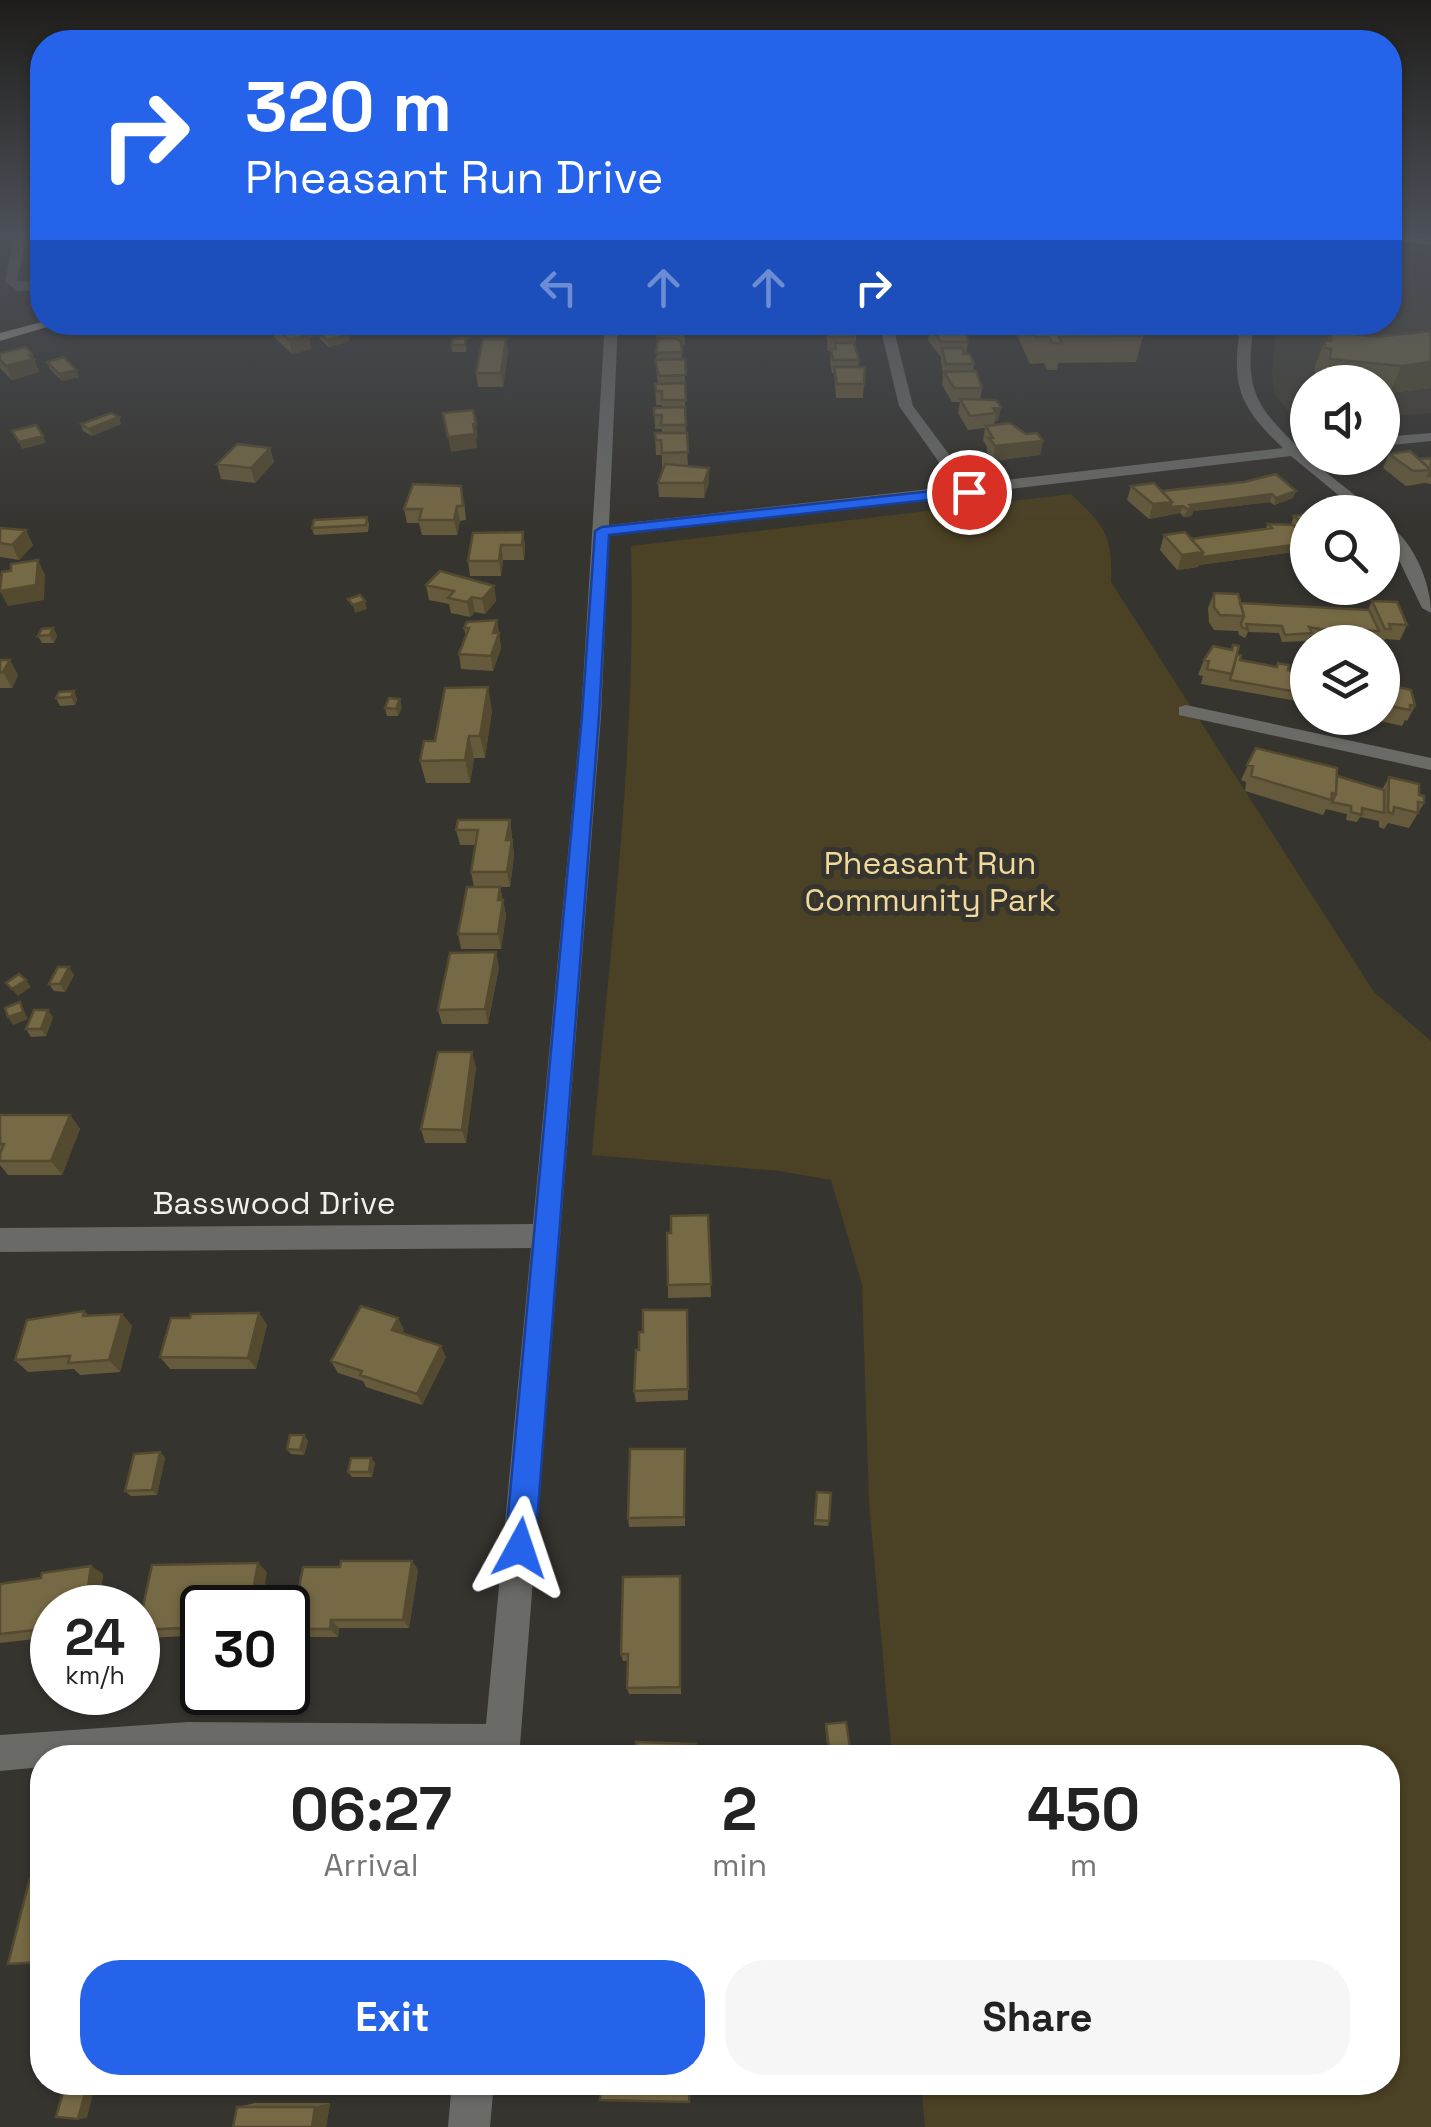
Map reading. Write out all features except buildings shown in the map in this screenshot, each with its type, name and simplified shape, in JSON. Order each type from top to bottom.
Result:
[{"type":"street","points":[[502,1745],[548,1236],[602,531],[611,335]]},
{"type":"street","points":[[888,335],[906,406],[969,492]]},
{"type":"street","points":[[1247,335],[1244,389],[1257,412],[1290,440]]},
{"type":"street","points":[[1400,440],[1431,437]]},
{"type":"street","points":[[602,531],[969,492],[1290,452]]},
{"type":"street","points":[[1329,475],[1350,495]]},
{"type":"street","points":[[1400,544],[1422,567],[1431,608]]},
{"type":"street","points":[[1186,712],[1431,764]]},
{"type":"street","name":"Basswood Drive","points":[[0,1240],[548,1236]]},
{"type":"street","points":[[68,1745],[230,1736],[405,1745]]},
{"type":"street","points":[[0,1753],[30,1749]]},
{"type":"street","points":[[469,2127],[472,2095]]},
{"type":"shaded area","points":[[1402,331],[1431,331],[1431,413],[1400,416],[1400,365],[1290,365],[1290,413],[1274,394],[1275,335],[1402,335]]},
{"type":"green space","name":"Pheasant Run Community Park","points":[[1071,494],[1104,532],[1110,553],[1111,582],[1374,992],[1431,1041],[1431,2127],[925,2127],[922,2095],[1400,2095],[1400,1745],[891,1745],[869,1502],[862,1284],[831,1180],[780,1171],[592,1155],[626,775],[631,546]]},
{"type":"route","points":[[520,1548],[602,531],[969,492]]}]
